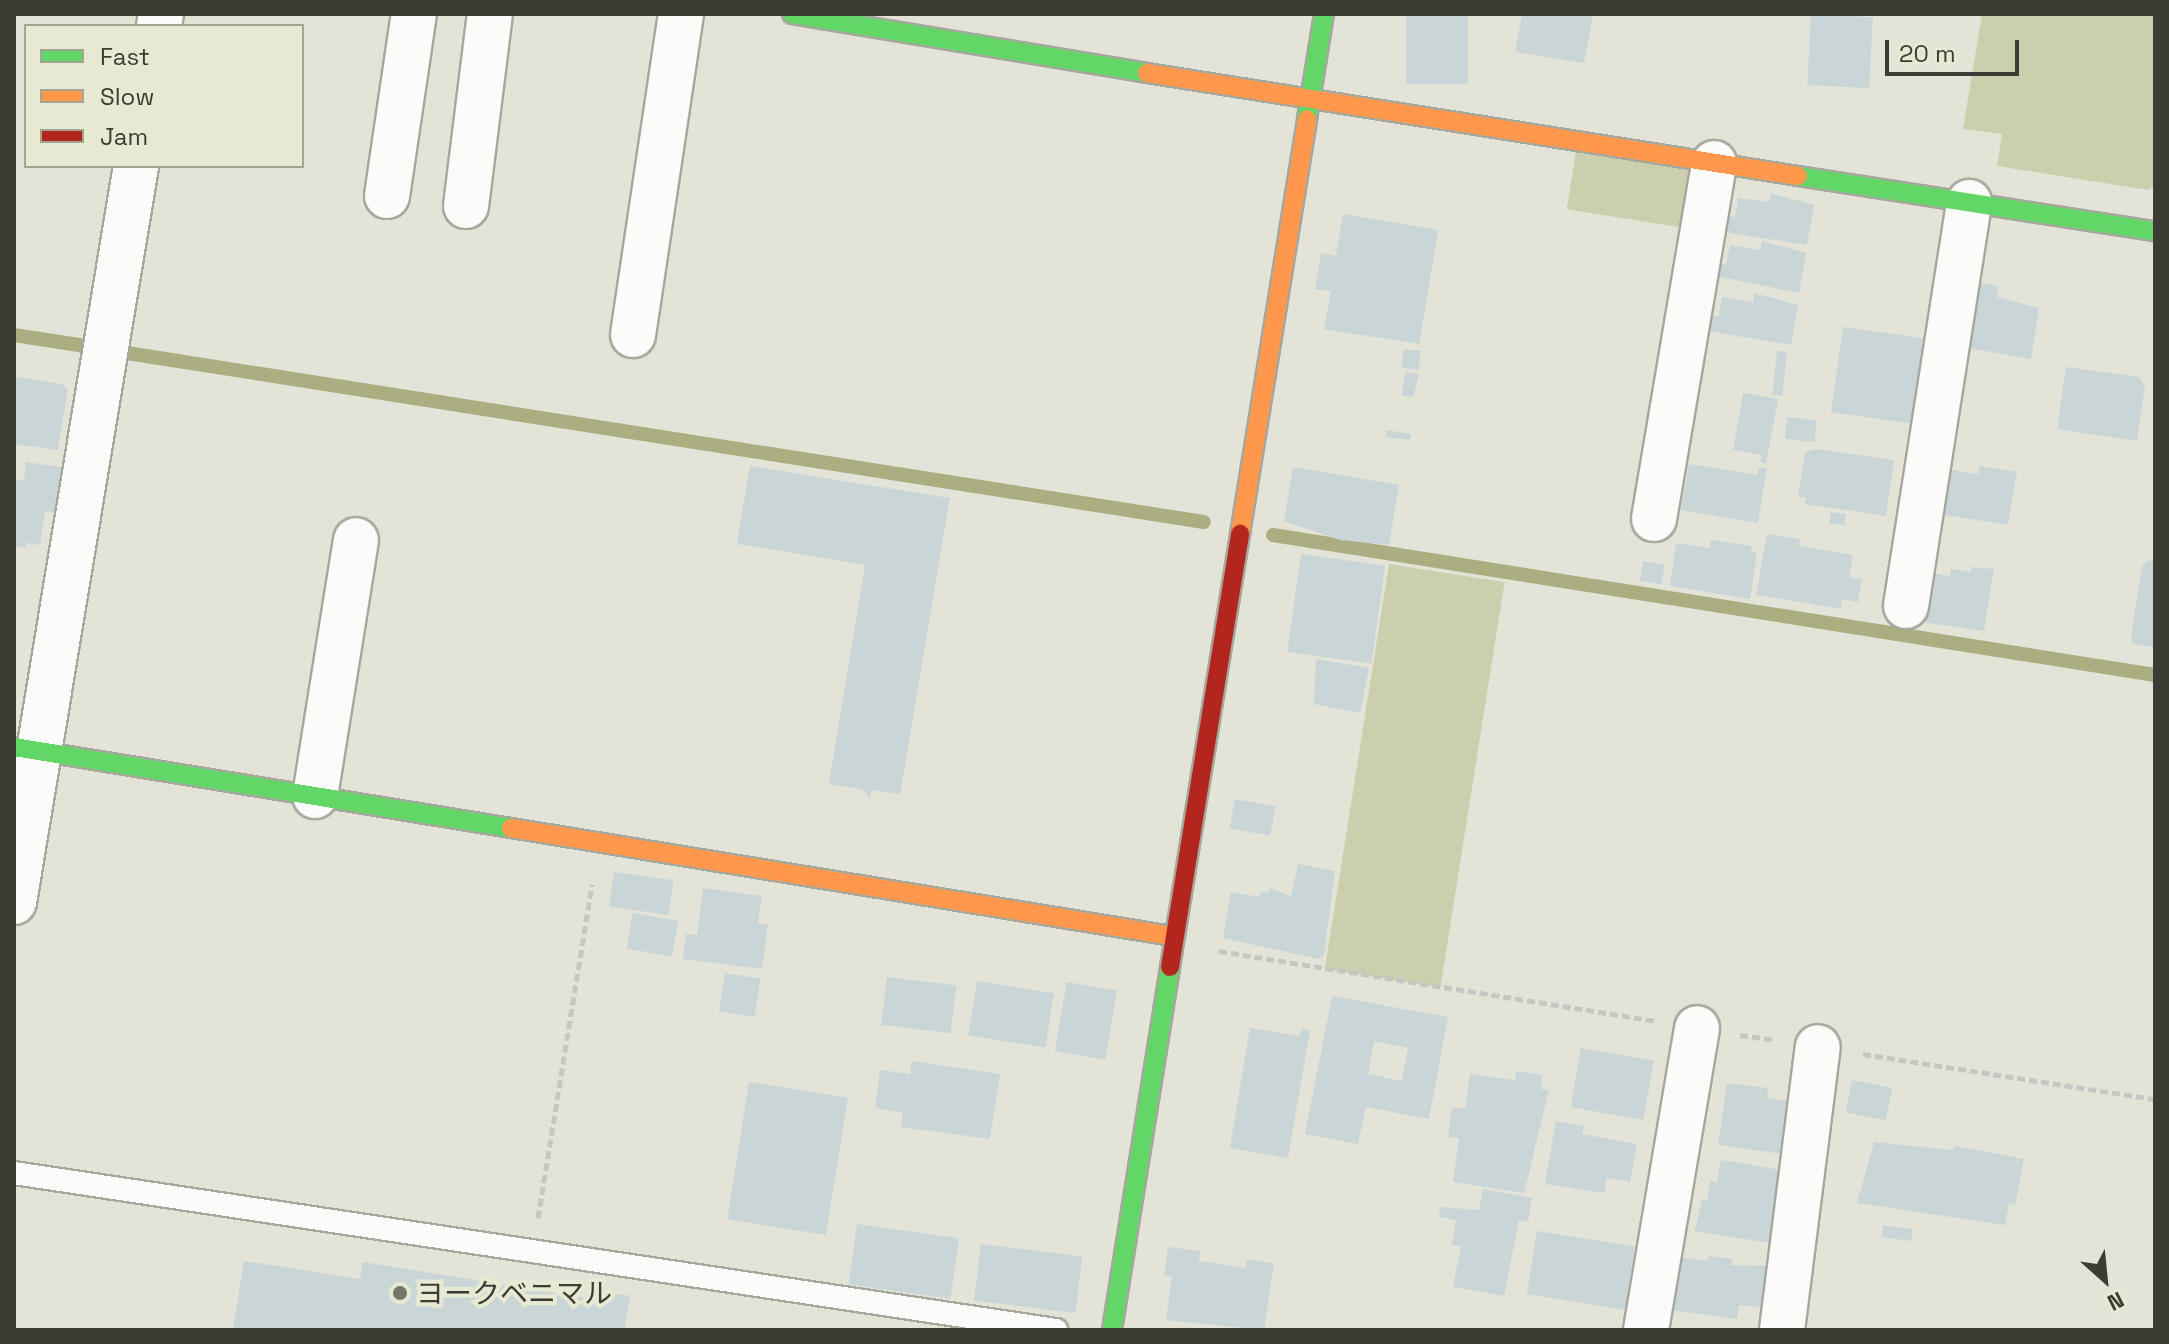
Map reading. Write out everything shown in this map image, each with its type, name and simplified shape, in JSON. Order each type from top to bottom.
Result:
[{"type":"street","points":[[387,196],[414,14]]},
{"type":"street","points":[[466,206],[490,14]]},
{"type":"street","points":[[633,335],[681,14]]},
{"type":"street","points":[[792,14],[943,26],[1311,101],[2155,231]]},
{"type":"street","points":[[1112,1330],[1172,936],[1324,14]]},
{"type":"street","points":[[1654,519],[1714,163]]},
{"type":"street","points":[[14,902],[26,749],[136,168]]},
{"type":"street","points":[[1906,606],[1969,202]]},
{"type":"street","points":[[315,796],[356,540]]},
{"type":"street","points":[[26,749],[1172,936]]},
{"type":"street","points":[[1646,1330],[1697,1028]]},
{"type":"street","points":[[1782,1330],[1818,1047]]},
{"type":"lane","points":[[14,1173],[1056,1330]]},
{"type":"path","points":[[533,1251],[599,843]]},
{"type":"green space","points":[[1982,14],[2155,14],[2155,185],[2148,190],[1997,166],[2002,134],[1963,129]]},
{"type":"green space","points":[[1576,151],[1694,170],[1684,228],[1567,209]]},
{"type":"green space","points":[[1389,564],[1505,582],[1440,987],[1325,969]]},
{"type":"building","points":[[1406,14],[1468,14],[1468,84],[1406,84]]},
{"type":"building","points":[[1522,14],[1593,14],[1584,63],[1515,52]]},
{"type":"building","points":[[1811,14],[1873,17],[1869,88],[1807,85]]},
{"type":"building","points":[[1771,193],[1814,205],[1807,245],[1729,233],[1725,227],[1727,216],[1735,217],[1738,198],[1769,202]]},
{"type":"building","points":[[1343,214],[1438,230],[1419,344],[1324,329],[1331,291],[1315,289],[1321,253],[1336,256]]},
{"type":"building","points":[[1762,241],[1806,253],[1799,293],[1716,276],[1718,263],[1726,265],[1730,245],[1760,250]]},
{"type":"building","points":[[1974,282],[1998,286],[1997,297],[2039,308],[2031,359],[1963,347]]},
{"type":"building","points":[[1754,293],[1798,305],[1791,345],[1713,332],[1709,327],[1710,315],[1719,316],[1722,297],[1753,302]]},
{"type":"building","points":[[1843,327],[1927,339],[1915,424],[1831,412]]},
{"type":"building","points":[[1404,349],[1421,351],[1419,370],[1402,368]]},
{"type":"building","points":[[1777,351],[1787,352],[1782,396],[1772,395]]},
{"type":"building","points":[[2066,367],[2139,377],[2145,386],[2137,441],[2057,429]]},
{"type":"building","points":[[1405,372],[1419,374],[1413,397],[1402,396]]},
{"type":"building","points":[[14,376],[62,384],[68,389],[58,450],[14,444]]},
{"type":"building","points":[[1743,393],[1778,399],[1766,464],[1760,462],[1762,455],[1733,450]]},
{"type":"building","points":[[1787,417],[1817,420],[1815,442],[1785,439]]},
{"type":"building","points":[[1387,430],[1411,434],[1410,440],[1386,437]]},
{"type":"building","points":[[1817,449],[1894,460],[1886,516],[1805,504],[1806,498],[1798,497],[1805,452]]},
{"type":"building","points":[[26,462],[66,468],[58,513],[45,512],[40,545],[26,543],[26,548],[14,546],[14,479],[24,480]]},
{"type":"building","points":[[1689,464],[1758,475],[1759,467],[1767,468],[1758,523],[1681,510]]},
{"type":"building","points":[[750,466],[950,498],[900,794],[872,790],[870,799],[862,789],[829,784],[865,565],[737,544]]},
{"type":"building","points":[[1980,466],[2017,472],[2008,525],[1939,514],[1947,469],[1978,474]]},
{"type":"building","points":[[1293,467],[1399,485],[1389,545],[1340,540],[1284,521]]},
{"type":"building","points":[[1831,512],[1846,514],[1845,525],[1829,524]]},
{"type":"building","points":[[1767,534],[1800,539],[1799,546],[1853,555],[1849,578],[1862,579],[1858,602],[1842,599],[1841,609],[1756,595]]},
{"type":"building","points":[[1711,540],[1752,546],[1751,552],[1757,553],[1750,599],[1670,586],[1676,543],[1710,548]]},
{"type":"building","points":[[1301,554],[1385,566],[1371,664],[1287,652]]},
{"type":"building","points":[[1643,561],[1665,565],[1661,585],[1640,581]]},
{"type":"building","points":[[2148,561],[2155,562],[2155,647],[2133,644],[2131,637],[2142,567]]},
{"type":"building","points":[[1972,567],[1994,569],[1984,631],[1922,622],[1930,573],[1950,576],[1951,569],[1970,572]]},
{"type":"building","points":[[1316,659],[1369,668],[1360,713],[1314,704]]},
{"type":"building","points":[[1235,799],[1275,806],[1270,836],[1230,829]]},
{"type":"building","points":[[1298,864],[1335,871],[1324,955],[1319,959],[1223,938],[1231,892],[1260,897],[1261,891],[1269,893],[1270,888],[1291,896]]},
{"type":"building","points":[[614,872],[673,880],[669,915],[609,907]]},
{"type":"building","points":[[703,888],[762,896],[758,923],[768,924],[762,969],[683,959],[686,934],[697,935]]},
{"type":"building","points":[[633,913],[678,921],[672,956],[627,948]]},
{"type":"building","points":[[725,973],[761,979],[754,1017],[719,1012]]},
{"type":"building","points":[[887,977],[956,986],[951,1033],[881,1025]]},
{"type":"building","points":[[977,981],[1054,993],[1045,1048],[968,1035]]},
{"type":"building","points":[[1067,982],[1117,991],[1105,1060],[1055,1051]]},
{"type":"building","points":[[1332,996],[1448,1017],[1429,1119],[1366,1107],[1358,1144],[1305,1134]],"holes":[[[1374,1041],[1408,1048],[1402,1081],[1368,1074]]]},
{"type":"building","points":[[1250,1028],[1300,1036],[1302,1029],[1310,1030],[1288,1158],[1230,1148]]},
{"type":"building","points":[[1581,1048],[1654,1061],[1643,1120],[1571,1107]]},
{"type":"building","points":[[912,1061],[1000,1074],[990,1139],[901,1127],[903,1113],[875,1108],[880,1070],[910,1074]]},
{"type":"building","points":[[1516,1071],[1543,1075],[1541,1089],[1549,1090],[1524,1193],[1453,1182],[1459,1138],[1448,1137],[1452,1107],[1465,1109],[1470,1074],[1515,1080]]},
{"type":"building","points":[[1852,1080],[1892,1088],[1886,1120],[1846,1112]]},
{"type":"building","points":[[749,1082],[848,1098],[826,1235],[727,1219]]},
{"type":"building","points":[[1727,1083],[1768,1088],[1767,1098],[1791,1101],[1784,1154],[1718,1145]]},
{"type":"building","points":[[1556,1121],[1584,1126],[1582,1134],[1637,1144],[1630,1182],[1607,1178],[1604,1193],[1545,1184]]},
{"type":"building","points":[[1874,1142],[1952,1150],[1956,1146],[2024,1159],[2015,1205],[2009,1204],[2005,1225],[1857,1203]]},
{"type":"building","points":[[1721,1160],[1782,1170],[1770,1243],[1695,1231],[1702,1199],[1707,1200],[1710,1181],[1717,1182]]},
{"type":"building","points":[[1483,1189],[1532,1198],[1528,1222],[1519,1220],[1504,1296],[1453,1287],[1461,1246],[1452,1245],[1456,1220],[1439,1217],[1440,1207],[1479,1210]]},
{"type":"building","points":[[857,1224],[959,1238],[951,1299],[849,1284]]},
{"type":"building","points":[[1883,1225],[1913,1229],[1911,1241],[1881,1237]]},
{"type":"building","points":[[1537,1231],[1635,1246],[1625,1310],[1527,1294]]},
{"type":"building","points":[[981,1244],[1082,1256],[1075,1313],[974,1301]]},
{"type":"building","points":[[1168,1247],[1200,1251],[1199,1261],[1245,1268],[1247,1259],[1274,1263],[1264,1330],[1166,1320],[1172,1276],[1164,1275]]},
{"type":"building","points":[[1709,1256],[1732,1259],[1731,1265],[1771,1266],[1766,1308],[1739,1305],[1737,1319],[1671,1310],[1679,1257],[1708,1261]]},
{"type":"building","name":"ヨークベニマル","points":[[244,1261],[360,1279],[363,1262],[599,1300],[601,1291],[630,1296],[624,1330],[233,1330]]},
{"type":"waterway","points":[[14,335],[85,346]]},
{"type":"waterway","points":[[127,353],[1204,522]]},
{"type":"waterway","points":[[1273,535],[2155,675]]},
{"type":"traffic: fast","points":[[792,14],[1147,73]]},
{"type":"traffic: fast","points":[[1307,119],[1324,14]]},
{"type":"traffic: fast","points":[[1798,176],[2155,231]]},
{"type":"traffic: fast","points":[[14,747],[511,828]]},
{"type":"traffic: fast","points":[[1112,1330],[1170,967]]},
{"type":"traffic: slow","points":[[1147,73],[1798,176]]},
{"type":"traffic: slow","points":[[1240,534],[1307,119]]},
{"type":"traffic: slow","points":[[511,828],[1172,936]]},
{"type":"traffic: jam","points":[[1170,967],[1240,534]]},
{"type":"place","name":"ヨークベニマル","points":[[400,1293]]}]
